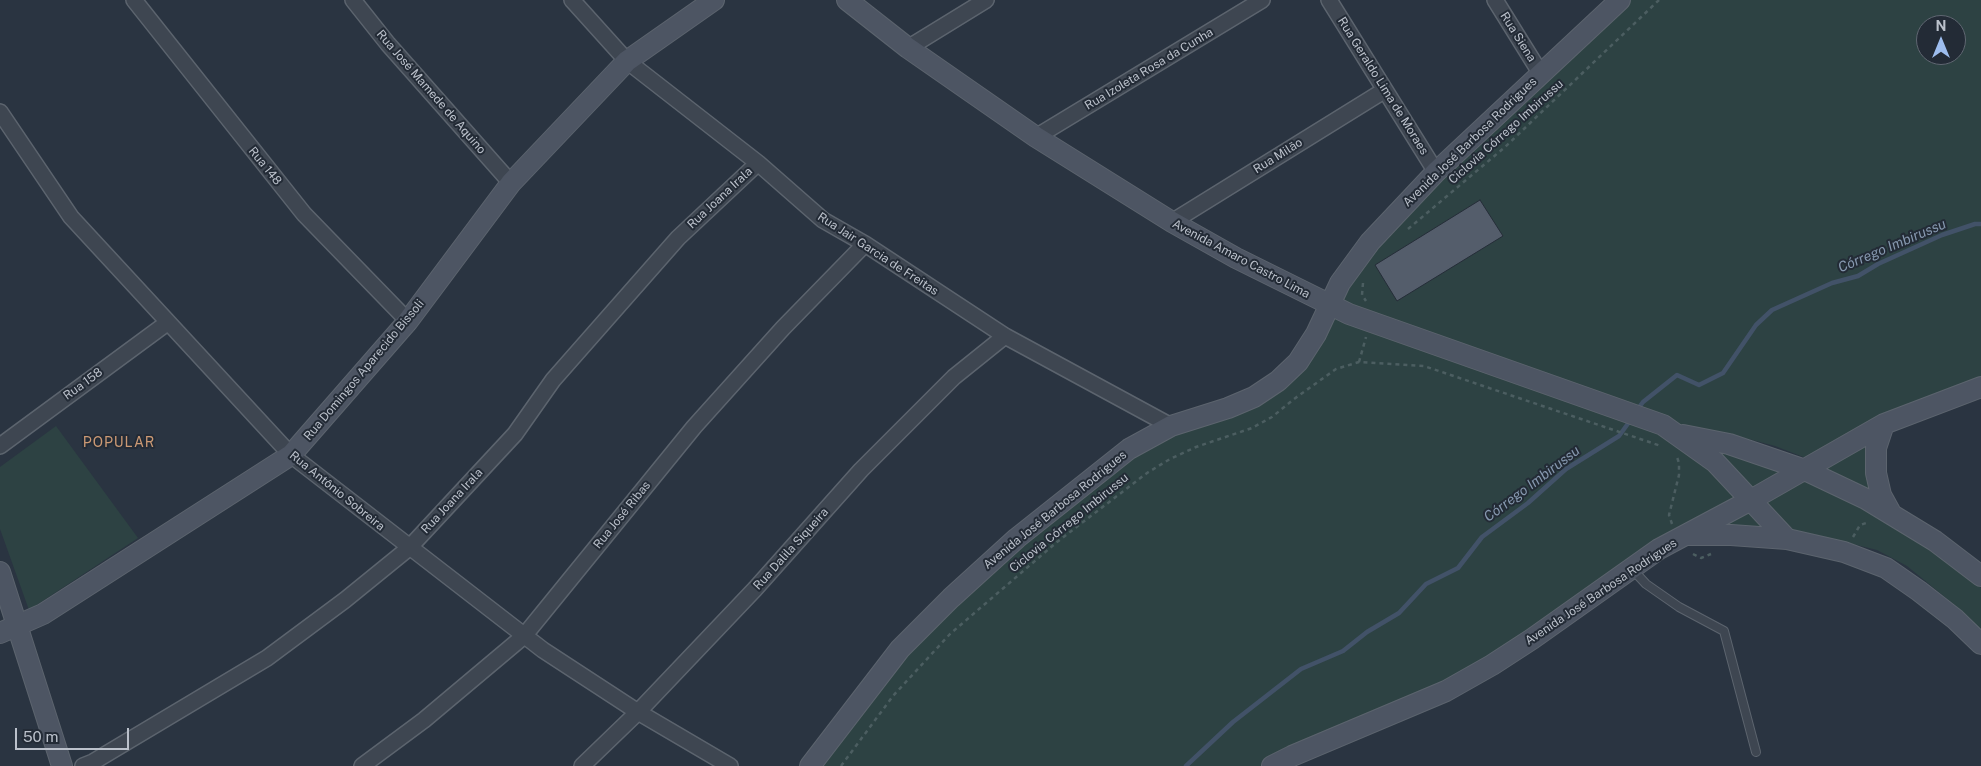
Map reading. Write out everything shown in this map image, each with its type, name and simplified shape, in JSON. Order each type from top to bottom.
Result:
[{"type":"street","name":"Rua 148","points":[[134,0],[304,214],[408,322]]},
{"type":"street","name":"Rua José Mamede de Aquino","points":[[353,0],[388,44],[511,183]]},
{"type":"street","name":"Rua Jair Garcia de Freitas","points":[[572,0],[627,61],[758,163],[823,220],[865,244],[1005,336],[1171,426]]},
{"type":"street","name":"Rua Domingos Aparecido Bissoli","points":[[9,629],[42,614],[291,456],[408,322],[511,183],[627,61],[714,0]]},
{"type":"street","name":"Avenida Amaro Castro Lima","points":[[847,0],[908,48],[1036,137],[1172,222],[1328,305],[1370,322],[1614,408],[1715,462],[1787,539]]},
{"type":"street","points":[[908,48],[986,0]]},
{"type":"street","name":"Rua Izoleta Rosa da Cunha","points":[[1036,137],[1262,0]]},
{"type":"street","name":"Rua Geraldo Lima de Moraes","points":[[1330,0],[1436,172]]},
{"type":"street","name":"Rua Siena","points":[[1495,0],[1541,74]]},
{"type":"street","name":"Avenida José Barbosa Rodrigues","points":[[810,766],[900,649],[950,598],[1017,538],[1129,449],[1171,426],[1228,408],[1254,397],[1278,381],[1298,362],[1316,334],[1340,283],[1370,242],[1436,172],[1620,0]]},
{"type":"street","name":"Rua Milão","points":[[1172,222],[1385,90]]},
{"type":"street","name":"Rua Antônio Sobreira","points":[[0,112],[71,217],[291,456],[524,636],[638,712],[730,766]]},
{"type":"street","name":"Rua Joana Irala","points":[[83,766],[93,762],[267,658],[345,600],[409,548],[515,434],[553,380],[678,238],[758,163]]},
{"type":"street","name":"Rua José Ribas","points":[[362,766],[424,720],[524,636],[694,426],[783,328],[865,244]]},
{"type":"street","name":"Rua 158","points":[[0,446],[167,323]]},
{"type":"street","name":"Rua Dalila Siqueira","points":[[582,766],[638,712],[755,589],[861,470],[954,377],[1005,336]]},
{"type":"street","name":"Avenida José Barbosa Rodrigues","points":[[1272,766],[1446,691],[1492,665],[1532,639],[1632,568],[1685,535],[1805,470],[1884,424],[1981,387]]},
{"type":"street","points":[[1884,424],[1876,448],[1876,473],[1881,495],[1892,515]]},
{"type":"street","name":"Avenida Amaro Castro Lima","points":[[1669,436],[1729,444],[1805,470],[1866,499],[1935,541],[1976,570]]},
{"type":"street","points":[[1685,535],[1731,535],[1787,539],[1844,552],[1886,568],[1919,590],[1955,619],[1981,644]]},
{"type":"street","points":[[0,572],[9,629],[62,766]]},
{"type":"lane","points":[[1632,568],[1646,584],[1679,607],[1724,631],[1756,752]]},
{"type":"path","name":"Ciclovia Córrego Imbirussu","points":[[1405,232],[1505,147],[1659,0]]},
{"type":"path","points":[[1359,362],[1372,313],[1362,295],[1362,285],[1366,278]]},
{"type":"path","name":"Ciclovia Córrego Imbirussu","points":[[840,766],[893,696],[950,634],[1057,542],[1147,473],[1170,459],[1196,447],[1252,428],[1272,417],[1294,398],[1336,369],[1359,362],[1424,366],[1669,436]]},
{"type":"green space","points":[[1627,0],[1981,0],[1981,381],[1811,460],[1775,446],[1678,424],[1333,301],[1373,242]]},
{"type":"green space","points":[[1326,315],[1806,473],[1884,431],[1884,472],[1899,525],[1968,576],[1981,588],[1981,630],[1957,607],[1907,566],[1877,550],[1804,532],[1770,532],[1678,543],[1526,647],[1281,766],[811,766],[894,657],[1122,457],[1247,404]]},
{"type":"green space","points":[[56,426],[138,538],[29,610],[0,529],[0,467]]},
{"type":"building","points":[[1480,200],[1503,236],[1397,301],[1375,265]]},
{"type":"waterway","name":"Córrego Imbirussu","points":[[1637,410],[1643,402],[1677,375],[1699,385],[1723,373],[1756,325],[1772,310],[1832,283],[1858,276],[1878,264],[1942,235],[1975,224],[1981,224]]},
{"type":"waterway","name":"Córrego Imbirussu","points":[[1186,766],[1233,722],[1301,669],[1343,651],[1367,632],[1399,613],[1426,584],[1458,568],[1482,537],[1528,503],[1566,469],[1619,436],[1632,418]]},
{"type":"district","name":"POPULAR","points":[[119,443]]}]
